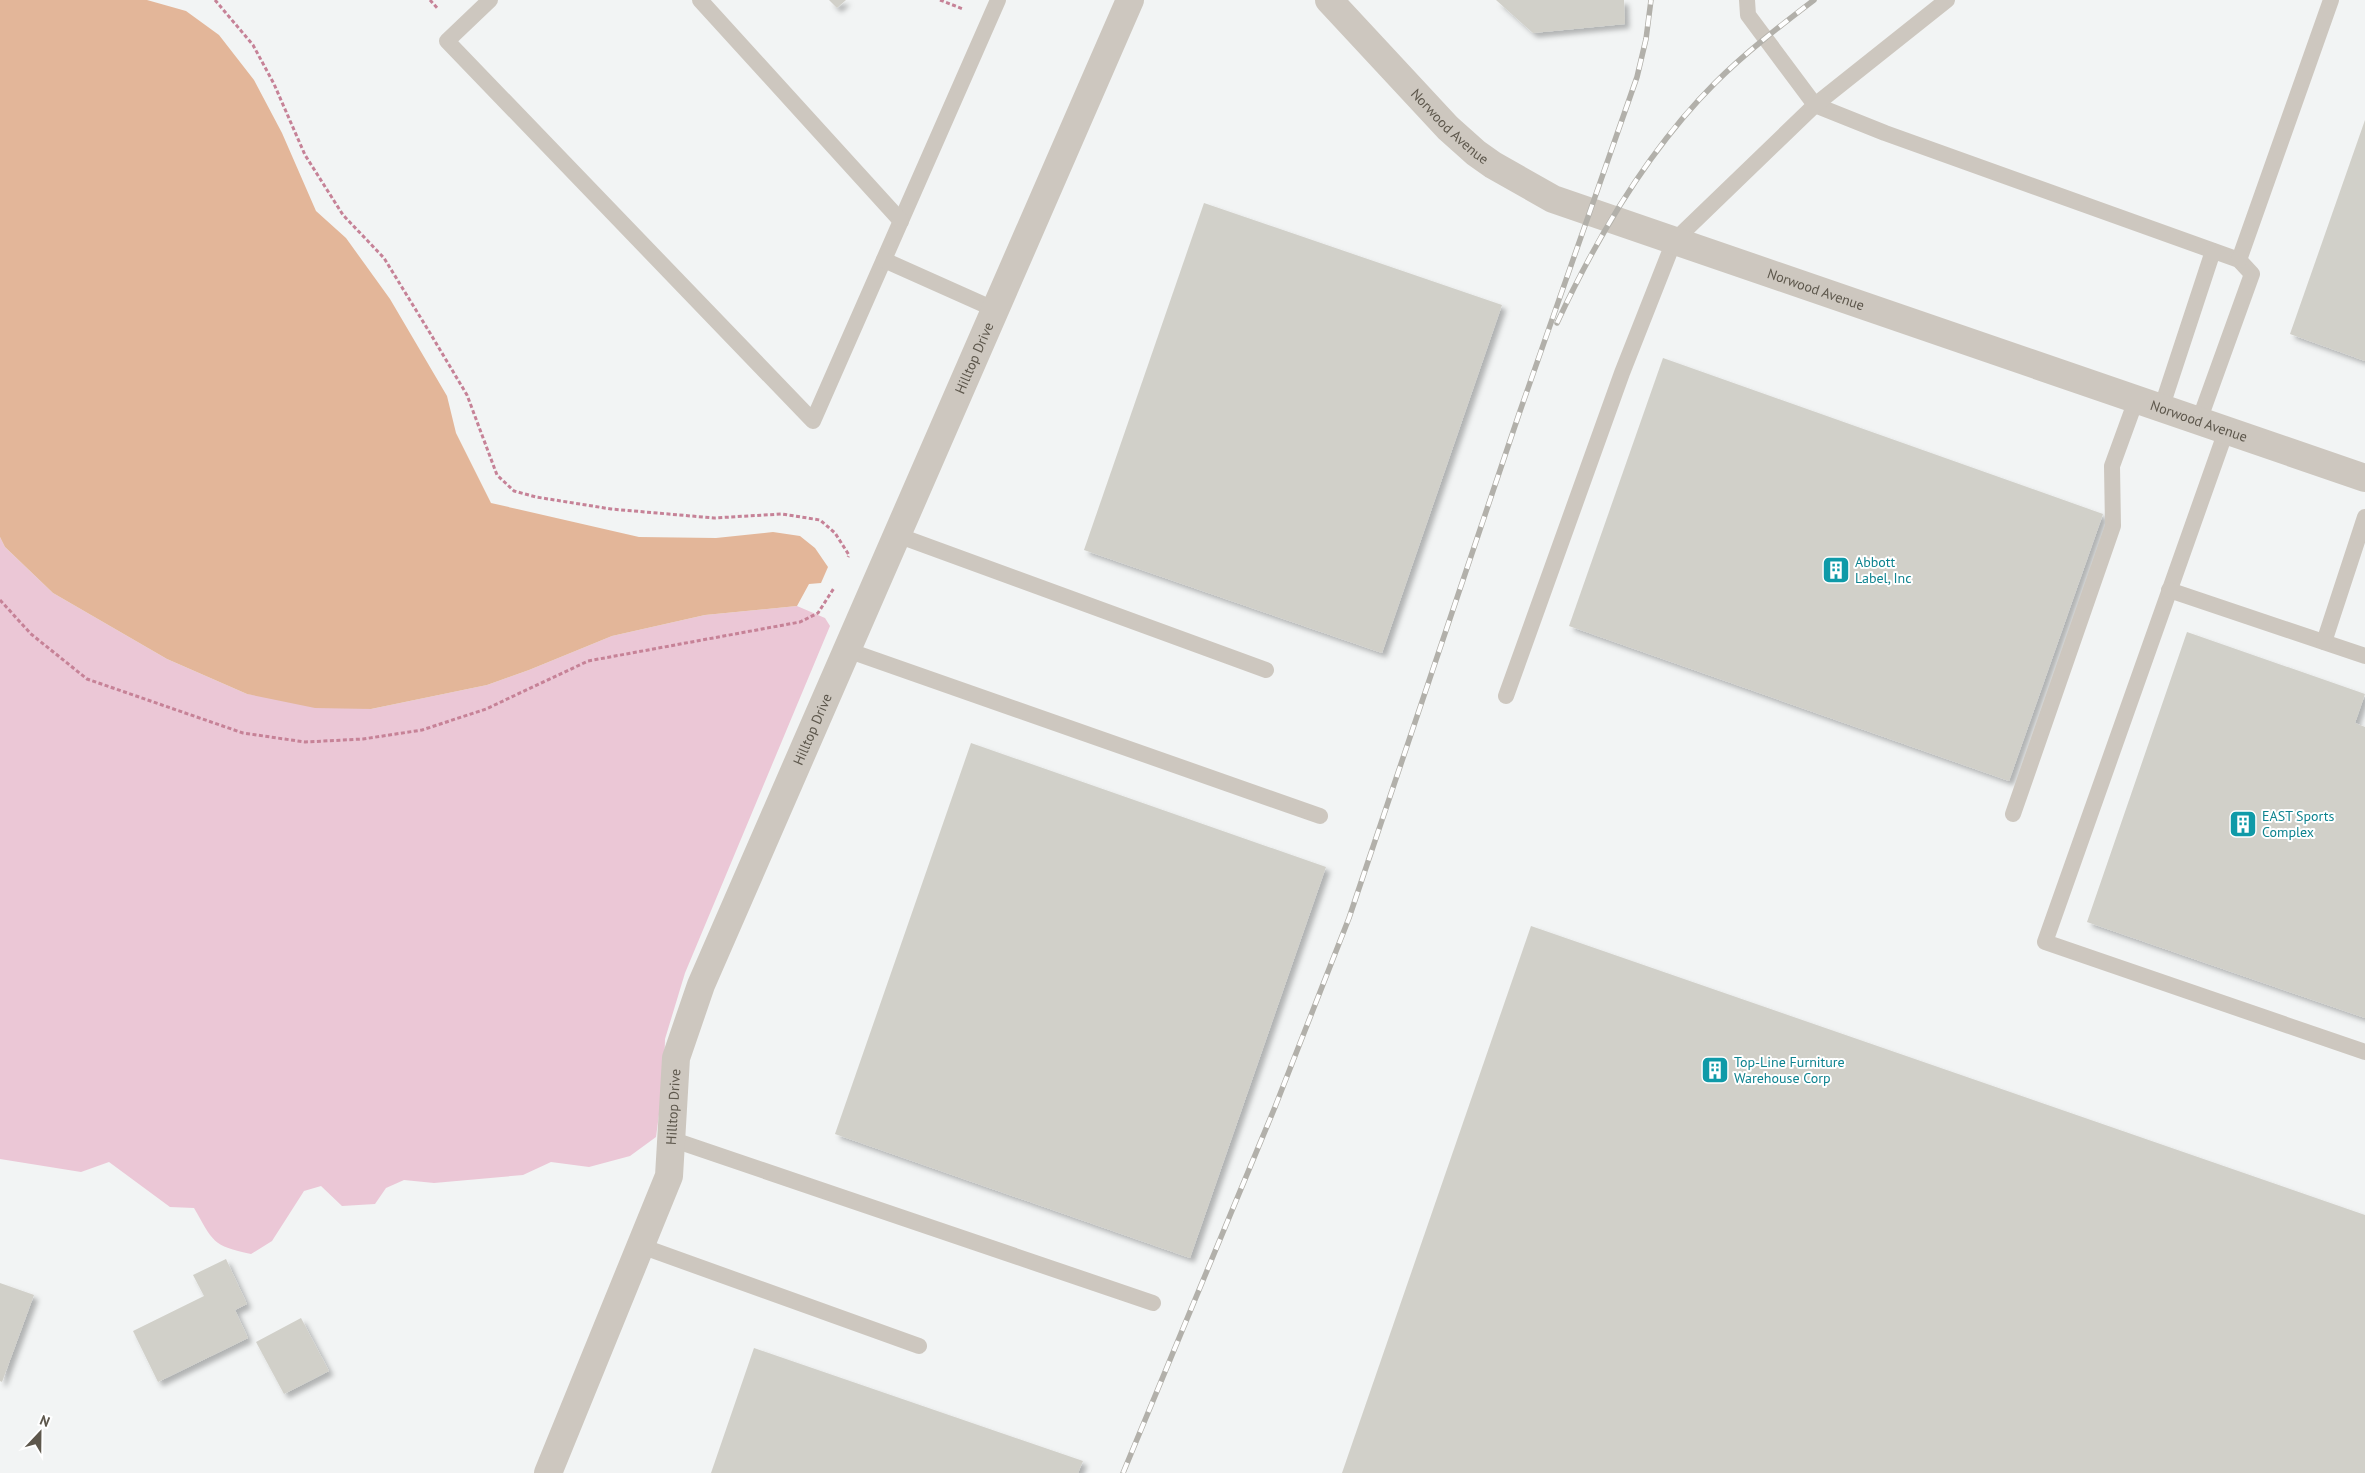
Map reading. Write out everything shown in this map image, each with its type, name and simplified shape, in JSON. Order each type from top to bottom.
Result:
[{"type":"street","name":"Hilltop Drive","points":[[548,1473],[669,1176],[676,1058],[701,985],[1130,0]]},
{"type":"street","name":"Norwood Avenue","points":[[1328,0],[1448,128],[1493,166],[1553,199],[2365,478]]},
{"type":"lane","points":[[490,0],[447,41],[813,421],[998,0]]},
{"type":"lane","points":[[700,0],[901,220]]},
{"type":"lane","points":[[1747,0],[1748,15],[1815,105],[1904,140],[2239,260],[2252,274],[2199,421]]},
{"type":"lane","points":[[1506,696],[1622,373],[1674,241],[1815,105],[1947,0]]},
{"type":"lane","points":[[2239,260],[2331,0]]},
{"type":"lane","points":[[2013,814],[2113,526],[2112,466],[2149,404],[2213,251]]},
{"type":"lane","points":[[884,260],[996,310]]},
{"type":"lane","points":[[2226,430],[2046,942],[2365,1052]]},
{"type":"lane","points":[[2324,642],[2365,517]]},
{"type":"lane","points":[[897,535],[1266,670]]},
{"type":"lane","points":[[2169,590],[2365,656]]},
{"type":"lane","points":[[847,650],[1320,816]]},
{"type":"lane","points":[[671,1139],[1153,1303]]},
{"type":"lane","points":[[641,1246],[918,1346]]},
{"type":"path","points":[[215,0],[254,46],[274,84],[305,155],[343,216],[384,258],[425,324],[467,396],[497,475],[514,490],[536,498],[611,509],[714,518],[782,514],[820,520],[835,533],[849,555],[844,564]]},
{"type":"path","points":[[0,600],[32,634],[87,679],[243,734],[305,742],[363,739],[422,730],[486,708],[588,661],[800,622],[818,613],[836,582]]},
{"type":"shaded area","points":[[0,0],[147,0],[186,11],[219,35],[254,80],[282,133],[316,211],[346,238],[390,299],[447,396],[456,433],[491,503],[639,537],[716,538],[773,532],[800,536],[815,548],[828,567],[821,583],[809,584],[797,606],[705,615],[612,636],[487,685],[371,709],[315,708],[247,694],[167,659],[53,593],[5,547],[0,537]]},
{"type":"shaded area","points":[[0,537],[5,547],[53,593],[167,659],[247,694],[371,709],[487,685],[612,636],[705,615],[797,606],[825,618],[830,626],[685,973],[665,1039],[664,1077],[656,1137],[630,1156],[589,1167],[551,1162],[523,1175],[434,1183],[404,1180],[386,1188],[375,1204],[342,1206],[321,1186],[304,1191],[272,1241],[251,1254],[221,1245],[210,1235],[194,1208],[170,1207],[109,1162],[81,1172],[0,1159]]},
{"type":"building","points":[[829,0],[846,0],[837,8]]},
{"type":"building","points":[[1496,0],[1624,0],[1625,24],[1533,33]]},
{"type":"building","points":[[2365,120],[2365,361],[2290,334]]},
{"type":"building","points":[[1204,203],[1502,305],[1382,653],[1084,550]]},
{"type":"building","name":"Abbott Label, Inc","points":[[1663,358],[2103,514],[2009,781],[1569,626]]},
{"type":"building","name":"EAST Sports Complex","points":[[2187,632],[2365,694],[2355,723],[2365,727],[2365,1018],[2087,922]]},
{"type":"building","points":[[971,743],[1326,867],[1190,1258],[835,1134]]},
{"type":"building","name":"Top-Line Furniture Warehouse Corp","points":[[1531,926],[2365,1215],[2365,1473],[1342,1473]]},
{"type":"building","points":[[226,1259],[247,1304],[235,1310],[248,1338],[158,1382],[133,1331],[204,1296],[193,1275]]},
{"type":"building","points":[[0,1283],[34,1295],[2,1382],[0,1381]]},
{"type":"building","points":[[301,1318],[329,1371],[284,1394],[256,1342]]},
{"type":"building","points":[[754,1348],[1083,1461],[1078,1473],[711,1473]]},
{"type":"railway","points":[[1123,1473],[1275,1107],[1349,918],[1519,414],[1637,77],[1646,39],[1651,0]]},
{"type":"railway","points":[[1557,323],[1607,227],[1646,166],[1668,137],[1726,72],[1814,0]]},
{"type":"place","name":"Abbott Label, Inc","points":[[1836,570]]},
{"type":"place","name":"EAST Sports Complex","points":[[2243,824]]},
{"type":"place","name":"Top-Line Furniture Warehouse Corp","points":[[1715,1070]]}]
